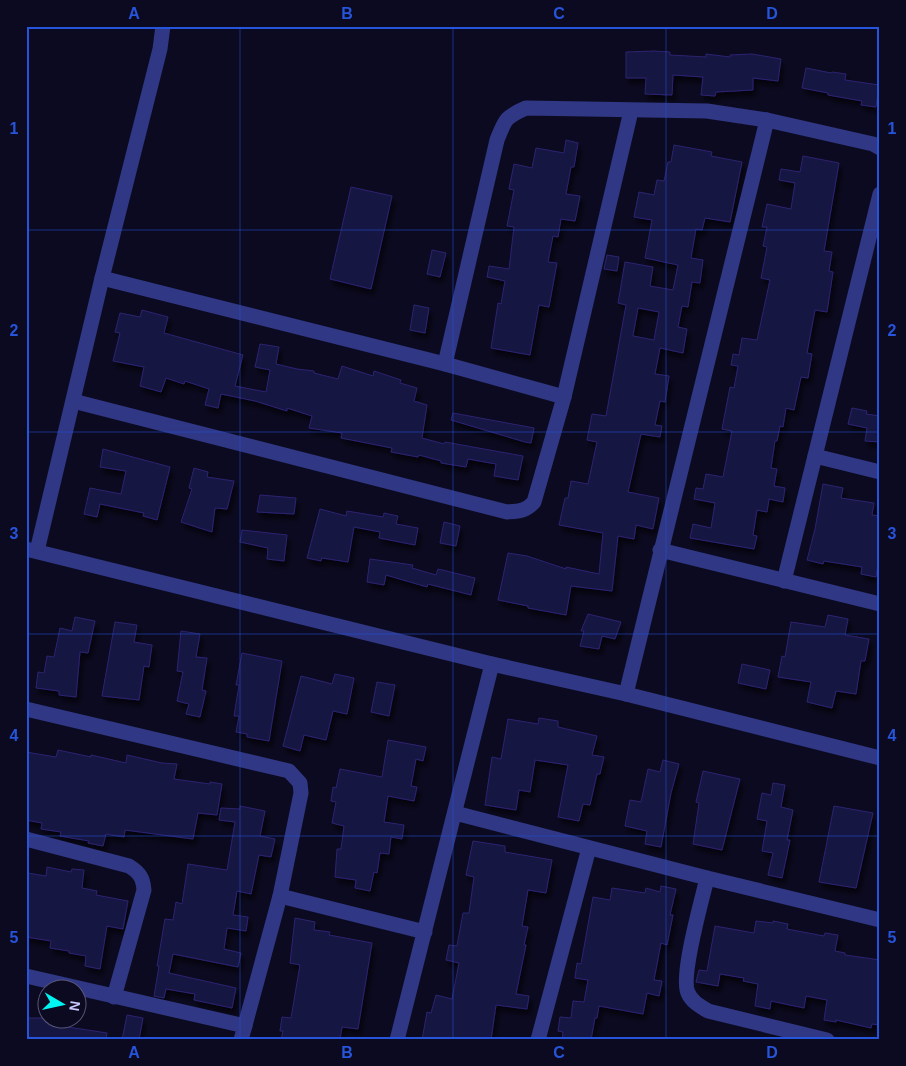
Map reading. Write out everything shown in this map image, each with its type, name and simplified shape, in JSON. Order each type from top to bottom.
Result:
[{"type":"street","points":[[163,26],[160,49],[73,401],[32,550],[492,664],[626,694],[880,758]]},
{"type":"street","points":[[445,364],[497,140],[503,123],[510,114],[526,108],[707,111],[767,120],[874,144],[880,148]]},
{"type":"street","points":[[73,401],[507,512],[528,509],[534,502],[564,397],[631,110]]},
{"type":"street","points":[[626,694],[767,120]]},
{"type":"street","points":[[784,581],[880,194]]},
{"type":"street","points":[[102,278],[445,364],[564,397]]},
{"type":"street","points":[[815,456],[880,472]]},
{"type":"street","points":[[660,550],[880,604]]},
{"type":"street","points":[[397,1040],[492,664]]},
{"type":"street","points":[[26,708],[289,771],[300,783],[301,793],[280,896],[243,1033],[114,997],[26,976]]},
{"type":"street","points":[[455,813],[707,878],[880,920]]},
{"type":"street","points":[[26,839],[129,866],[139,872],[144,880],[144,890],[114,997]]},
{"type":"street","points":[[538,1040],[589,848]]},
{"type":"street","points":[[707,878],[686,974],[687,991],[691,999],[699,1006],[708,1010],[827,1040]]},
{"type":"street","points":[[280,896],[425,932]]},
{"type":"building","points":[[626,52],[670,52],[670,55],[706,57],[706,54],[730,57],[730,55],[752,54],[781,59],[778,81],[753,78],[753,90],[716,92],[715,96],[701,95],[703,77],[673,75],[672,95],[645,94],[646,78],[626,78]]},
{"type":"building","points":[[806,68],[846,74],[845,80],[879,85],[876,107],[861,105],[862,101],[802,88]]},
{"type":"building","points":[[566,140],[578,143],[574,167],[571,167],[566,194],[580,196],[575,221],[561,219],[558,237],[553,236],[548,262],[557,263],[549,307],[539,305],[530,355],[491,348],[498,303],[501,304],[505,281],[487,277],[489,266],[509,269],[514,227],[507,226],[514,190],[509,189],[514,164],[532,168],[536,148],[564,153]]},
{"type":"building","points":[[674,145],[712,152],[711,156],[742,162],[730,222],[705,218],[702,230],[696,229],[691,258],[703,260],[700,283],[692,282],[688,307],[682,306],[678,327],[687,329],[683,353],[660,348],[655,374],[669,376],[665,402],[660,401],[655,425],[662,426],[660,437],[641,434],[628,492],[659,498],[653,529],[636,525],[634,539],[618,536],[612,591],[571,586],[566,615],[498,600],[508,553],[527,556],[566,569],[566,567],[599,574],[603,533],[559,525],[565,498],[568,498],[571,481],[588,484],[597,442],[587,440],[592,414],[606,416],[626,305],[618,303],[625,262],[653,267],[650,286],[673,290],[678,265],[645,258],[652,220],[634,217],[639,192],[654,195],[657,180],[664,181],[668,162],[671,162]],"holes":[[[638,308],[659,312],[654,340],[633,336]]]},
{"type":"building","points":[[803,156],[839,163],[824,251],[832,252],[829,271],[833,272],[827,312],[815,310],[807,353],[812,354],[808,378],[801,377],[794,410],[786,408],[783,427],[780,426],[777,441],[775,441],[771,468],[777,469],[774,486],[785,488],[783,502],[769,499],[767,512],[757,510],[753,535],[757,536],[754,549],[690,538],[693,524],[711,528],[715,503],[694,499],[696,488],[703,489],[706,474],[723,477],[732,431],[722,429],[730,387],[734,388],[738,366],[731,365],[733,354],[739,355],[742,338],[757,340],[770,280],[761,278],[767,247],[763,246],[767,227],[762,227],[767,204],[791,209],[795,183],[779,180],[781,169],[800,172]]},
{"type":"building","points":[[351,187],[392,196],[371,289],[330,279]]},
{"type":"building","points":[[432,250],[446,253],[440,277],[427,274]]},
{"type":"building","points":[[607,255],[619,257],[617,271],[604,269]]},
{"type":"building","points":[[414,305],[429,308],[425,333],[410,330]]},
{"type":"building","points":[[142,310],[168,317],[164,333],[243,355],[235,386],[266,392],[270,370],[255,367],[260,344],[279,347],[276,364],[314,371],[314,373],[338,379],[342,366],[373,376],[374,371],[401,380],[400,383],[417,388],[414,401],[427,405],[422,438],[444,444],[445,442],[523,456],[518,480],[494,476],[496,464],[468,459],[466,467],[441,463],[441,461],[419,455],[418,457],[391,452],[392,448],[341,438],[342,433],[309,428],[312,416],[287,408],[287,411],[255,401],[221,394],[218,408],[205,405],[209,389],[185,381],[184,384],[166,378],[161,392],[140,386],[144,367],[113,361],[120,333],[115,332],[120,313],[140,317]]},
{"type":"building","points":[[852,408],[867,411],[866,414],[880,416],[880,442],[865,441],[867,428],[848,424]]},
{"type":"building","points":[[453,413],[534,428],[531,443],[451,420]]},
{"type":"building","points":[[103,449],[170,467],[157,520],[143,516],[144,513],[100,504],[97,517],[84,514],[90,488],[121,494],[126,471],[100,467]]},
{"type":"building","points":[[194,468],[208,472],[207,477],[234,481],[227,509],[215,508],[212,532],[181,522],[192,489],[189,488]]},
{"type":"building","points":[[823,484],[843,488],[841,498],[874,503],[872,515],[880,516],[880,551],[876,577],[861,574],[862,567],[824,561],[823,564],[807,560]]},
{"type":"building","points":[[260,495],[296,498],[294,514],[257,512]]},
{"type":"building","points":[[320,509],[346,516],[347,511],[383,517],[384,513],[398,516],[396,524],[418,528],[415,545],[379,538],[380,532],[354,527],[348,562],[322,558],[321,561],[307,558]]},
{"type":"building","points":[[444,522],[460,526],[456,546],[440,543]]},
{"type":"building","points":[[242,530],[287,535],[284,561],[267,559],[268,548],[240,542]]},
{"type":"building","points":[[370,559],[413,565],[412,568],[436,575],[438,569],[475,578],[471,595],[428,584],[427,587],[386,575],[384,585],[367,582]]},
{"type":"building","points":[[588,614],[621,622],[615,639],[602,636],[599,649],[580,646],[584,631],[581,631]]},
{"type":"building","points":[[828,615],[848,619],[845,635],[869,639],[865,661],[861,661],[856,694],[836,691],[832,708],[807,702],[811,682],[778,677],[782,656],[785,657],[791,622],[825,627]]},
{"type":"building","points":[[75,617],[95,621],[88,653],[80,652],[76,697],[59,695],[59,691],[36,688],[38,672],[44,673],[47,656],[54,657],[60,628],[72,631]]},
{"type":"building","points":[[115,622],[137,625],[134,642],[152,645],[149,667],[144,666],[139,700],[102,696]]},
{"type":"building","points":[[181,631],[200,634],[196,657],[207,658],[202,690],[206,691],[200,717],[186,714],[189,704],[177,701],[183,672],[177,671]]},
{"type":"building","points":[[242,653],[282,661],[269,741],[247,737],[247,734],[236,732],[239,716],[234,716],[239,685],[236,685]]},
{"type":"building","points":[[742,664],[770,670],[766,689],[738,683]]},
{"type":"building","points":[[335,674],[354,678],[347,714],[333,711],[326,740],[304,735],[300,751],[283,746],[301,676],[332,684]]},
{"type":"building","points":[[377,682],[395,685],[389,716],[371,712]]},
{"type":"building","points":[[539,718],[558,721],[558,727],[597,736],[592,755],[604,757],[600,774],[597,774],[590,805],[583,804],[579,821],[558,817],[568,765],[535,760],[530,792],[519,790],[516,810],[485,805],[492,757],[501,759],[508,719],[538,724]]},
{"type":"building","points":[[388,740],[426,747],[423,761],[416,759],[411,786],[417,787],[414,801],[388,796],[384,822],[404,825],[402,839],[391,837],[389,854],[380,853],[377,873],[374,872],[370,891],[355,888],[356,880],[335,877],[337,849],[341,849],[344,826],[332,823],[336,802],[331,801],[333,787],[336,788],[340,769],[382,777]]},
{"type":"building","points":[[58,750],[126,763],[127,755],[162,763],[177,764],[174,779],[222,784],[217,815],[198,813],[193,839],[125,830],[124,837],[106,834],[103,846],[88,843],[89,841],[60,836],[61,832],[41,829],[42,823],[26,820],[26,752],[56,757]]},
{"type":"building","points":[[663,760],[679,764],[671,793],[661,847],[645,844],[647,831],[625,826],[630,800],[641,802],[648,769],[660,772]]},
{"type":"building","points":[[703,771],[740,779],[722,850],[693,844],[699,803],[696,802]]},
{"type":"building","points":[[773,783],[785,785],[781,807],[793,810],[787,840],[790,840],[782,878],[768,875],[773,853],[762,851],[767,821],[757,819],[762,793],[771,795]]},
{"type":"building","points":[[240,806],[265,811],[260,836],[275,839],[271,857],[259,855],[251,894],[237,891],[233,915],[248,917],[246,931],[227,928],[224,949],[241,953],[238,967],[173,954],[169,973],[236,988],[232,1008],[194,1000],[195,994],[166,989],[164,998],[154,996],[165,919],[173,920],[176,902],[182,904],[188,864],[227,870],[235,822],[219,820],[221,808],[240,809]]},
{"type":"building","points":[[834,806],[873,813],[856,888],[819,882]]},
{"type":"building","points":[[473,841],[505,846],[505,852],[552,860],[546,893],[528,890],[522,926],[528,927],[524,945],[526,945],[516,994],[529,996],[527,1009],[496,1005],[491,1040],[422,1040],[427,1012],[431,1013],[436,995],[452,999],[459,963],[446,960],[449,945],[457,946],[463,913],[469,913],[474,877],[466,875]]},
{"type":"building","points":[[47,867],[71,872],[72,869],[84,870],[82,888],[97,891],[96,895],[128,901],[123,929],[107,926],[100,969],[85,966],[86,956],[50,948],[51,941],[26,937],[28,873],[46,876]]},
{"type":"building","points":[[661,886],[676,889],[670,915],[673,915],[667,945],[661,943],[654,980],[662,981],[659,996],[647,993],[643,1014],[599,1006],[591,1040],[562,1040],[563,1032],[558,1031],[560,1017],[571,1018],[573,1001],[584,1002],[588,980],[575,978],[577,963],[581,964],[593,897],[610,900],[612,888],[645,893],[646,888],[660,892]]},
{"type":"building","points":[[295,918],[315,922],[314,930],[330,932],[329,935],[372,943],[358,1029],[342,1027],[340,1040],[281,1040],[283,1031],[280,1031],[282,1017],[291,1018],[300,965],[290,963]]},
{"type":"building","points":[[756,921],[773,923],[773,921],[788,924],[787,929],[824,936],[825,933],[838,935],[835,951],[845,953],[845,955],[880,960],[880,1025],[872,1024],[871,1028],[836,1020],[836,1022],[824,1020],[827,1000],[806,996],[804,1008],[771,1001],[770,1009],[755,1006],[758,984],[743,981],[744,978],[720,974],[718,986],[696,982],[699,970],[707,971],[715,926],[754,933]]},
{"type":"building","points":[[127,1015],[143,1018],[139,1040],[122,1040]]},
{"type":"building","points":[[26,1018],[38,1018],[38,1028],[74,1028],[107,1033],[106,1040],[40,1040],[26,1036]]}]
